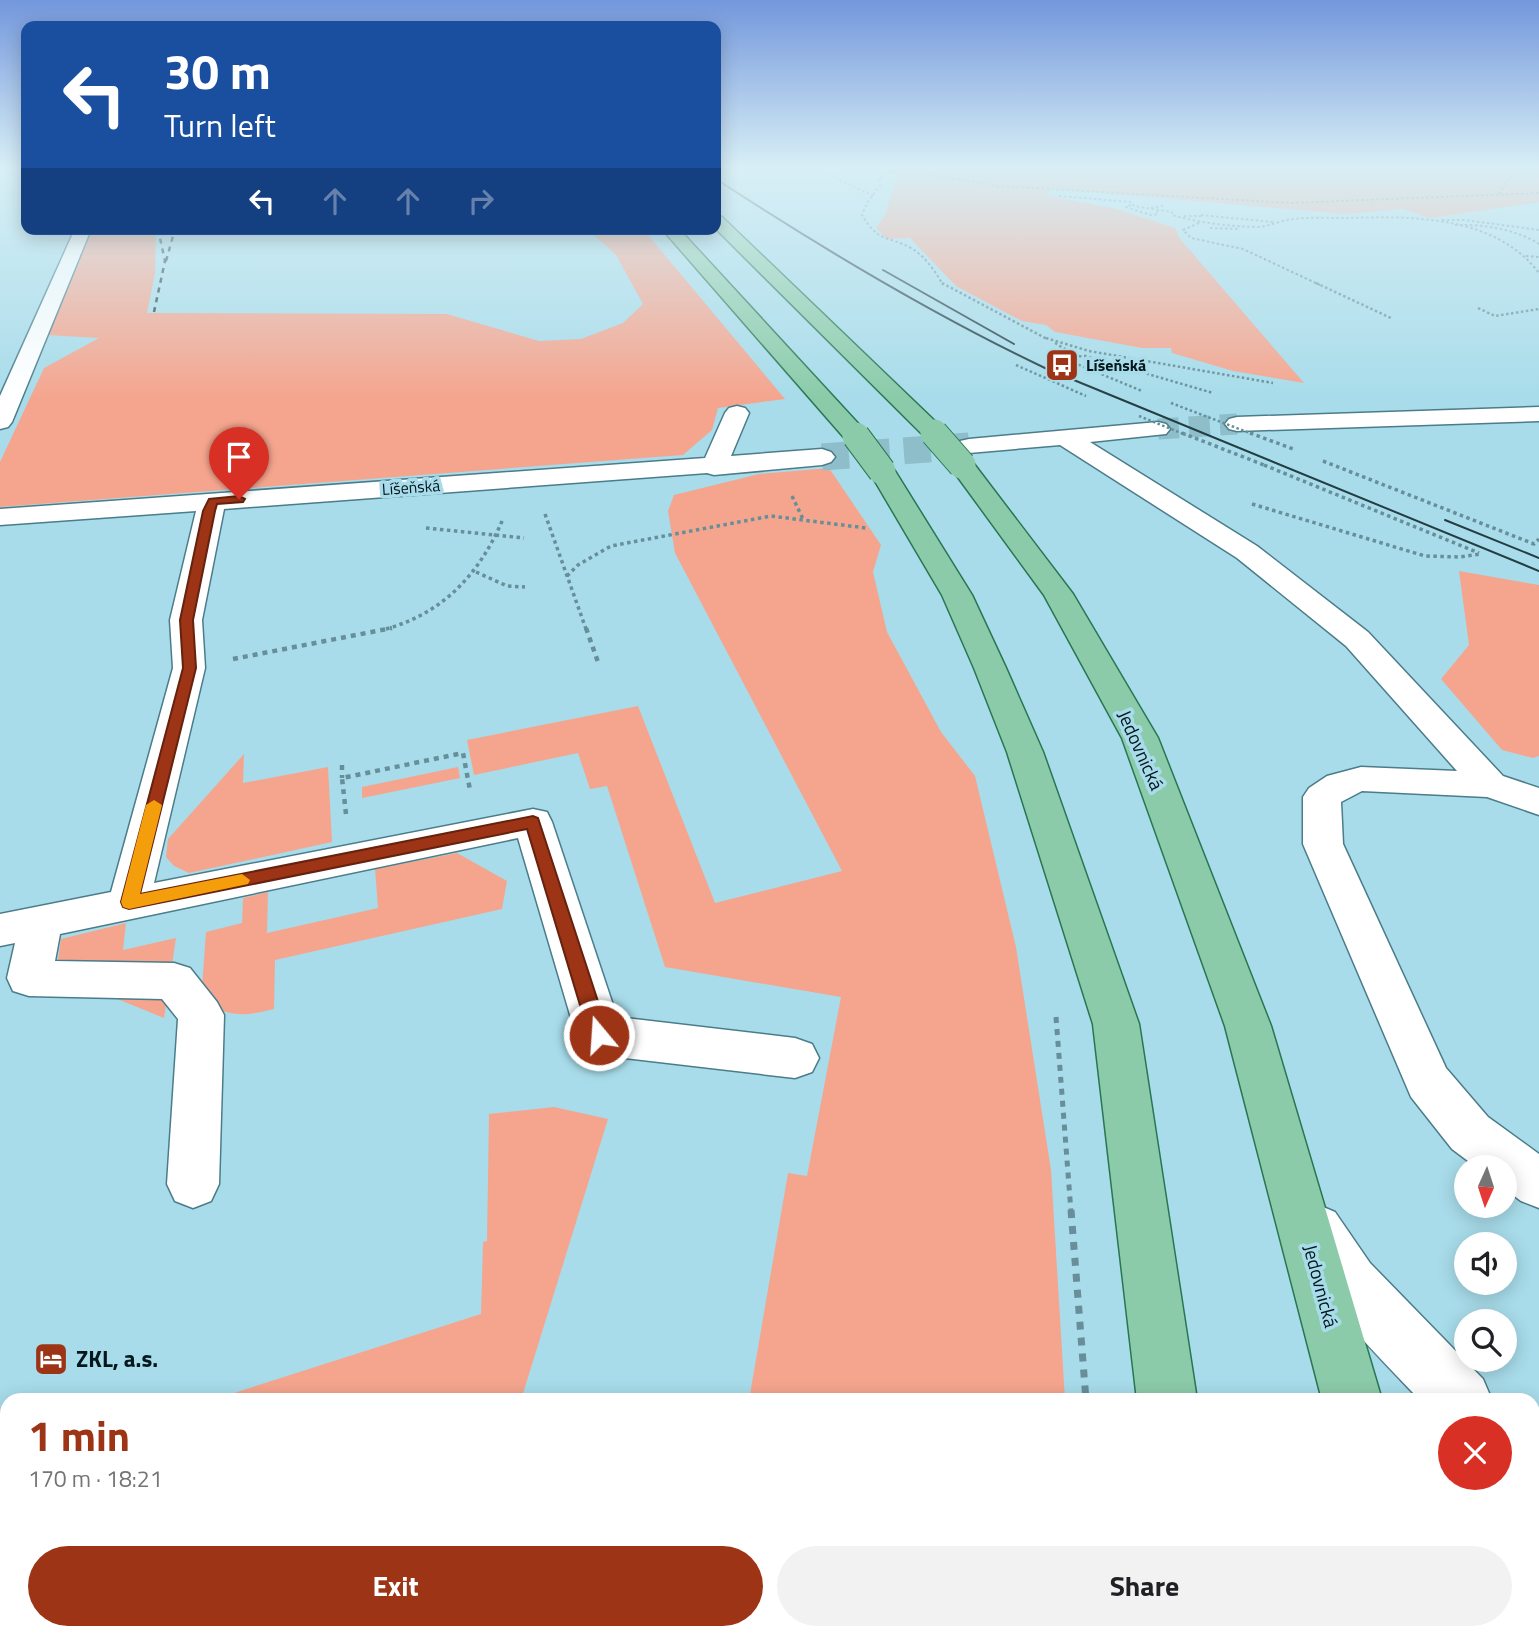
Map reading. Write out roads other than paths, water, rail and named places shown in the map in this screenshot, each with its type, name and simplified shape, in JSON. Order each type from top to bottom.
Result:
[{"type":"main road","points":[[685,245],[856,436],[882,471],[957,595],[990,668],[1025,752],[1116,1024],[1166,1393]]},
{"type":"main road","name":"Jedovnická","points":[[742,245],[932,430],[966,456],[1058,594],[1140,738],[1248,1026],[1350,1393]]},
{"type":"street","points":[[0,422],[76,245]]},
{"type":"street","points":[[714,467],[737,413]]},
{"type":"street","points":[[1237,424],[1539,414]]},
{"type":"street","points":[[966,456],[1148,422]]},
{"type":"street","points":[[1064,437],[1247,552],[1357,639],[1490,785]]},
{"type":"street","name":"Líšeňská","points":[[0,517],[714,467],[822,457]]},
{"type":"street","points":[[129,902],[189,668],[186,620],[212,501]]},
{"type":"street","points":[[1539,802],[1490,785],[1361,779],[1340,785],[1322,797],[1323,844],[1428,1082],[1470,1133],[1539,1184]]},
{"type":"street","points":[[193,1184],[201,1016],[174,981],[29,978],[21,925],[533,822],[599,1035],[795,1058]]},
{"type":"street","points":[[1298,1203],[1350,1283],[1455,1393]]},
{"type":"tunnel","points":[[1158,429],[1237,424]]},
{"type":"tunnel","points":[[822,457],[969,446]]},
{"type":"tram line","points":[[822,245],[961,326],[1047,369],[1539,571]]},
{"type":"tram line","points":[[883,270],[1014,344]]},
{"type":"tram line","points":[[1445,520],[1539,558]]},
{"type":"railway","points":[[154,312],[165,261],[162,245]]},
{"type":"railway","points":[[166,261],[170,245]]},
{"type":"place","name":"Líšeňská","points":[[1062,365]]},
{"type":"place","name":"ZKL, a.s.","points":[[51,1359]]}]
